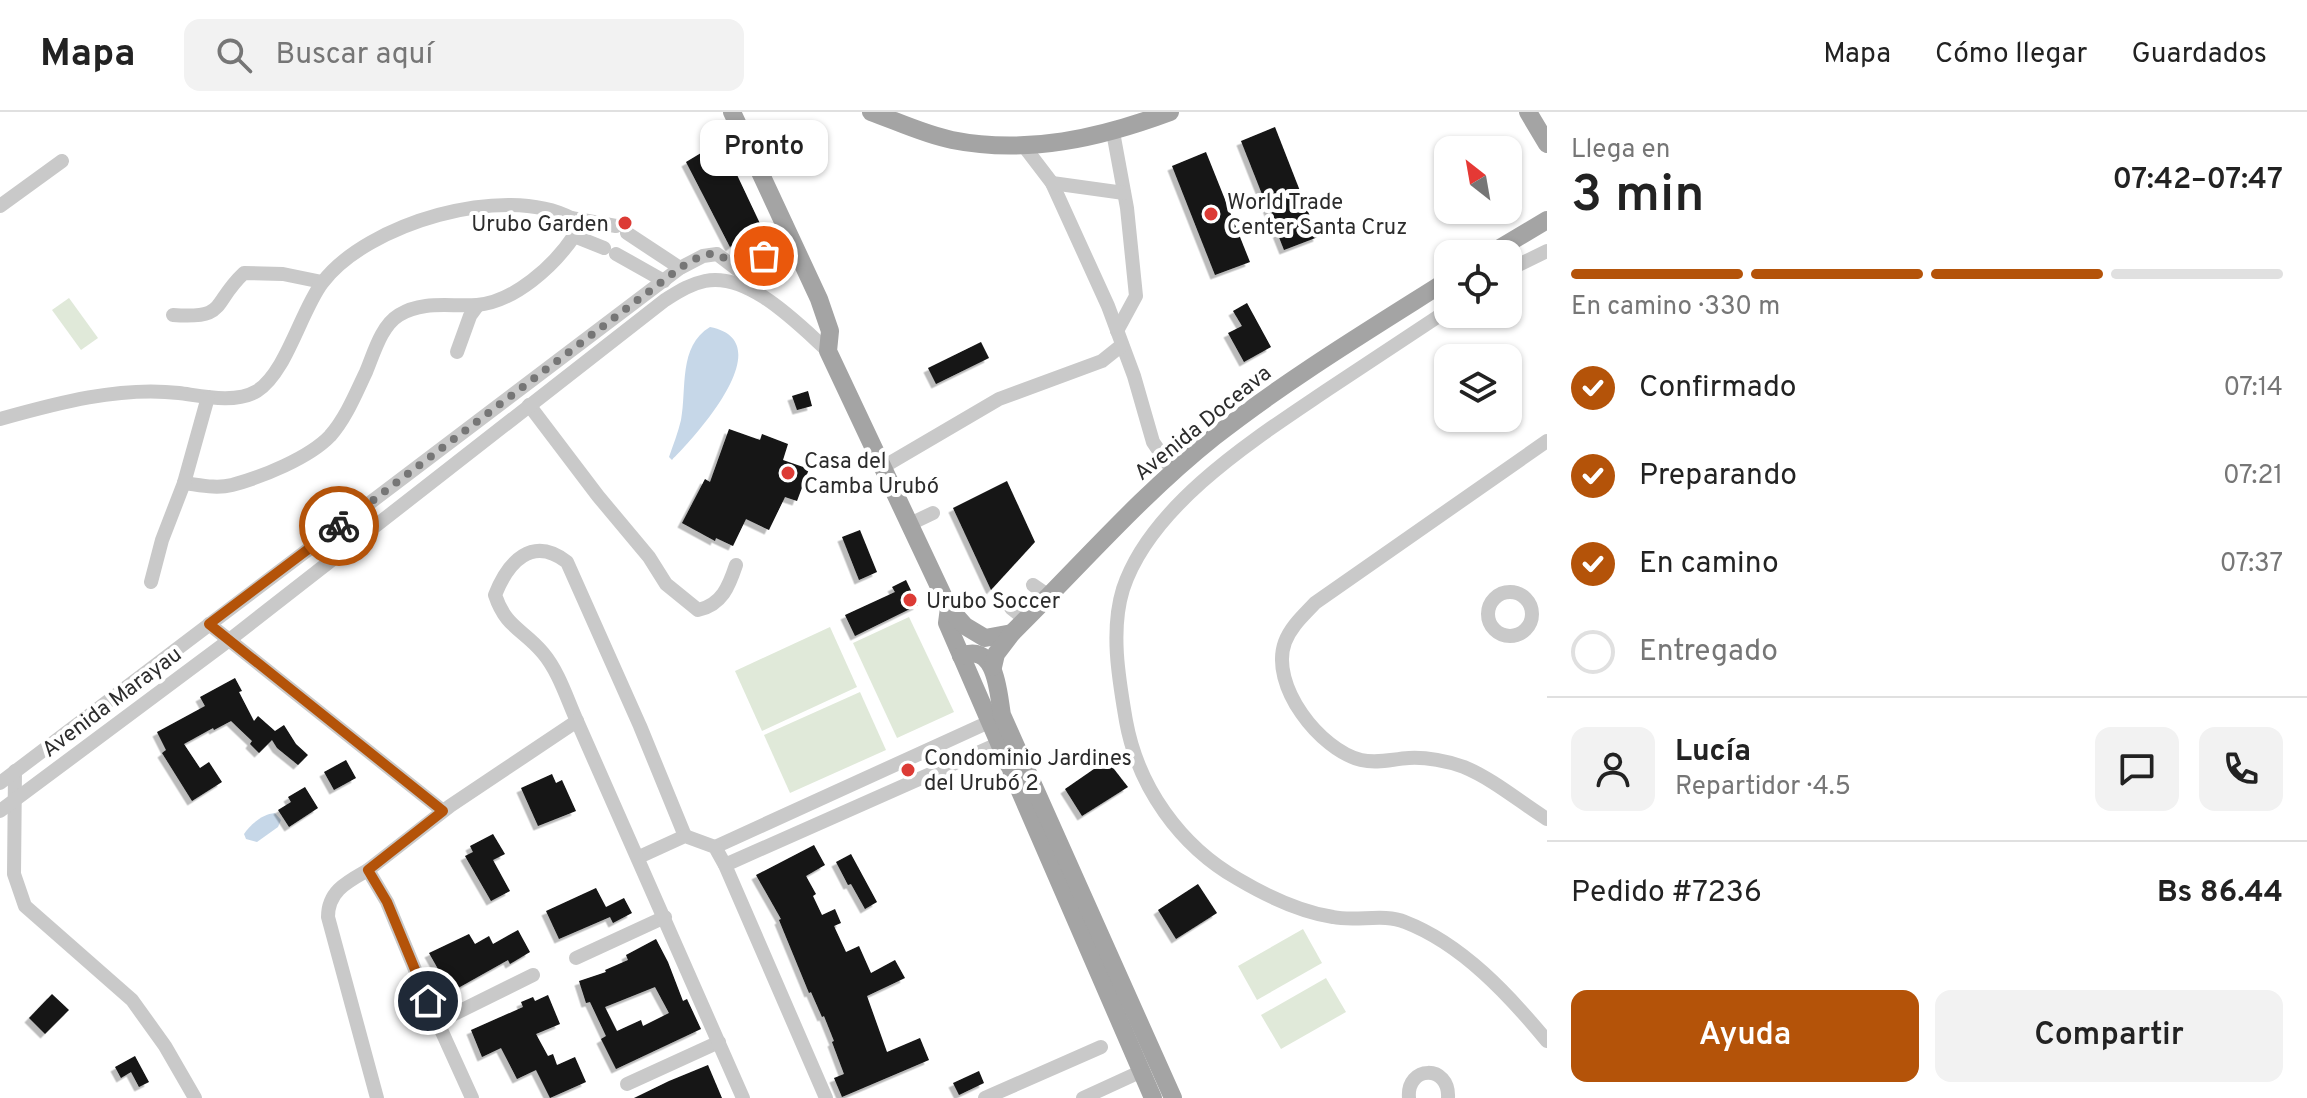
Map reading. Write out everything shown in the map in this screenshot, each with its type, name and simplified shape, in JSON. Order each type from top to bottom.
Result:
[{"type":"main road","points":[[732,112],[819,299],[830,331],[828,351],[949,608],[965,626],[985,638],[1019,627]]},
{"type":"main road","points":[[741,131],[745,112]]},
{"type":"main road","points":[[871,112],[949,139],[980,144],[1023,145],[1064,142],[1113,132],[1170,112]]},
{"type":"main road","points":[[1528,112],[1547,144]]},
{"type":"main road","points":[[1513,240],[1547,220]]},
{"type":"main road","name":"Avenida Doceava","points":[[993,667],[996,654],[1019,627],[1126,515],[1174,473],[1256,405],[1434,289]]},
{"type":"main road","points":[[949,608],[947,623],[1153,1098]]},
{"type":"main road","points":[[961,656],[975,653],[983,656],[993,667],[1002,715],[1173,1098]]},
{"type":"street","points":[[883,467],[999,399],[1102,361],[1120,338],[1136,296],[1124,193],[1113,132]]},
{"type":"street","points":[[1023,145],[1052,183],[1120,338],[1153,442],[1174,473]]},
{"type":"street","points":[[0,206],[62,161]]},
{"type":"street","points":[[1052,183],[1124,193]]},
{"type":"street","points":[[0,419],[109,394],[163,391],[234,398],[256,391],[288,350],[322,282],[368,244],[406,224],[434,214],[483,207],[540,206],[571,218],[621,230],[680,268]]},
{"type":"street","points":[[184,483],[210,487],[231,485],[291,462],[314,448],[331,435],[351,404],[385,329],[396,316],[426,306],[478,305],[513,292],[561,255],[574,236],[571,218]]},
{"type":"street","points":[[731,263],[752,262],[764,256],[776,245],[786,224]]},
{"type":"street","points":[[574,236],[610,251],[664,281]]},
{"type":"street","name":"Avenida Marayau","points":[[0,783],[680,268],[717,254],[747,277],[763,276],[785,262],[795,244]]},
{"type":"street","points":[[1522,263],[1547,251]]},
{"type":"street","points":[[173,315],[199,317],[215,311],[234,282],[244,273],[283,274],[322,282]]},
{"type":"street","name":"Avenida Marayau","points":[[0,811],[228,641],[665,300],[688,286],[709,280],[736,283],[790,316],[828,351]]},
{"type":"street","points":[[457,352],[470,316],[478,305]]},
{"type":"street","points":[[1434,319],[1252,441],[1209,475],[1166,519],[1142,551],[1123,590],[1116,634],[1120,685],[1128,733],[1148,787],[1179,831],[1206,857],[1238,879],[1300,907],[1333,917],[1405,922],[1442,942],[1491,978],[1547,1041]]},
{"type":"street","points":[[151,582],[208,397]]},
{"type":"street","points":[[529,405],[649,557],[666,584],[687,603],[698,610],[710,607],[722,598],[736,565]]},
{"type":"street","points":[[1547,441],[1315,603],[1292,627],[1284,644],[1282,664],[1299,709],[1312,729],[1334,749],[1360,759],[1384,762],[1422,759],[1464,767],[1547,819]]},
{"type":"street","points":[[910,524],[933,513]]},
{"type":"street","points":[[685,836],[567,562],[557,554],[541,550],[527,553],[509,567],[495,595],[501,612],[512,627],[532,640],[545,655],[639,857],[743,1098]]},
{"type":"street","points":[[1033,585],[1049,596]]},
{"type":"street","points":[[1011,608],[1019,627]]},
{"type":"street","points":[[209,624],[443,811]]},
{"type":"street","points":[[377,1098],[328,917],[333,894],[443,811],[577,721]]},
{"type":"street","points":[[715,847],[989,722]]},
{"type":"street","points":[[725,865],[998,744]]},
{"type":"street","points":[[15,771],[14,874],[25,906],[132,1000],[165,1046],[195,1098]]},
{"type":"street","points":[[639,857],[685,836],[715,847],[826,1098]]},
{"type":"street","points":[[368,870],[387,902],[472,1098]]},
{"type":"street","points":[[576,958],[665,917]]},
{"type":"street","points":[[438,1022],[533,975]]},
{"type":"street","points":[[627,1084],[719,1042]]},
{"type":"street","points":[[985,1098],[1101,1047]]},
{"type":"street","points":[[1083,1098],[1142,1071]]},
{"type":"street","points":[[1409,1098],[1413,1079],[1432,1073],[1447,1085],[1448,1098]]},
{"type":"green space","points":[[69,298],[98,338],[81,350],[52,310]]},
{"type":"green space","points":[[909,617],[954,712],[897,738],[853,643]]},
{"type":"green space","points":[[830,627],[857,687],[762,731],[735,671]]},
{"type":"green space","points":[[860,692],[886,750],[790,793],[764,735]]},
{"type":"green space","points":[[1303,929],[1322,963],[1257,1000],[1238,966]]},
{"type":"green space","points":[[1326,978],[1346,1012],[1281,1049],[1261,1015]]},
{"type":"water","points":[[710,327],[730,336],[738,350],[736,369],[714,411],[672,460],[669,457],[681,420],[688,357],[700,335]]},
{"type":"water","points":[[275,813],[281,820],[278,827],[257,842],[246,839],[244,834],[253,824]]},
{"type":"building","name":"World Trade Center Santa Cruz","points":[[1275,127],[1318,237],[1284,250],[1241,141]]},
{"type":"building","points":[[721,141],[764,232],[758,243],[749,247],[742,248],[735,243],[730,247],[686,162]]},
{"type":"building","name":"World Trade Center Santa Cruz","points":[[1206,152],[1250,262],[1215,275],[1172,166]]},
{"type":"building","points":[[1247,303],[1271,347],[1244,362],[1228,333],[1242,326],[1233,311]]},
{"type":"building","points":[[981,342],[989,358],[936,384],[928,368]]},
{"type":"building","points":[[808,391],[812,406],[797,410],[792,396]]},
{"type":"building","points":[[729,429],[760,440],[762,434],[788,444],[783,460],[809,469],[797,501],[785,497],[769,530],[746,519],[733,546],[716,538],[715,541],[682,523],[705,479],[710,482]]},
{"type":"building","points":[[1007,481],[1035,542],[991,590],[953,508]]},
{"type":"building","points":[[860,530],[877,572],[859,580],[842,537]]},
{"type":"building","points":[[906,580],[918,605],[855,636],[845,615],[895,592],[892,587]]},
{"type":"building","points":[[235,678],[254,721],[258,716],[275,731],[284,725],[296,744],[308,755],[298,765],[272,740],[259,753],[250,744],[252,741],[231,721],[213,728],[184,744],[200,768],[209,762],[222,782],[192,801],[162,753],[166,750],[157,732],[205,706],[200,697]]},
{"type":"building","points":[[346,760],[356,778],[334,790],[324,772]]},
{"type":"building","points":[[1107,760],[1128,787],[1082,816],[1065,789]]},
{"type":"building","points":[[552,774],[556,783],[562,780],[576,811],[538,826],[521,788]]},
{"type":"building","points":[[305,787],[318,808],[289,827],[278,810],[291,802],[288,797]]},
{"type":"building","points":[[493,834],[505,854],[493,860],[510,891],[491,901],[465,856],[473,852],[470,846]]},
{"type":"building","points":[[814,845],[825,865],[806,876],[816,894],[813,896],[822,915],[835,909],[841,923],[834,926],[846,952],[859,946],[871,973],[895,960],[905,978],[867,996],[887,1052],[920,1038],[929,1060],[842,1097],[834,1078],[844,1074],[834,1041],[824,1016],[809,993],[781,919],[756,875]]},
{"type":"building","points":[[851,854],[877,902],[865,909],[836,862]]},
{"type":"building","points":[[1198,884],[1217,913],[1176,939],[1158,910]]},
{"type":"building","points":[[596,888],[606,907],[624,898],[632,913],[613,923],[610,917],[559,939],[546,911]]},
{"type":"building","points":[[518,930],[530,952],[510,964],[508,960],[451,992],[429,953],[469,934],[475,944],[489,936],[493,944]]},
{"type":"building","points":[[656,939],[683,1001],[687,999],[701,1029],[616,1069],[601,1039],[606,1036],[590,1002],[586,1003],[579,981],[628,960],[626,955]],"holes":[[[655,987],[669,1013],[643,1026],[641,1020],[617,1031],[605,1007]]]},
{"type":"building","points":[[52,994],[69,1010],[45,1034],[29,1018]]},
{"type":"building","points":[[548,995],[560,1024],[536,1034],[548,1056],[553,1054],[557,1065],[575,1057],[586,1082],[550,1098],[536,1070],[517,1079],[501,1048],[482,1057],[471,1030],[523,1007],[521,1002],[533,997],[535,1001]]},
{"type":"building","points":[[135,1056],[149,1082],[139,1087],[131,1072],[121,1078],[115,1067]]},
{"type":"building","points":[[708,1065],[722,1098],[634,1098],[669,1081]]},
{"type":"building","points":[[979,1071],[984,1083],[959,1095],[953,1083]]},
{"type":"way so far","points":[[339,526],[680,268],[711,254],[740,264],[764,256]]},
{"type":"place","name":"World Trade Center Santa Cruz","points":[[1211,214]]},
{"type":"place","name":"Urubo Garden","points":[[625,223]]},
{"type":"place","name":"Pronto","points":[[764,256]]},
{"type":"place","name":"Casa del Camba Urubó","points":[[788,473]]},
{"type":"place","name":"Urubo Soccer","points":[[910,600]]},
{"type":"place","name":"Condominio Jardines del Urubó 2","points":[[908,770]]},
{"type":"route","points":[[339,526],[209,624],[443,811],[368,870],[387,902],[428,1001]]}]
